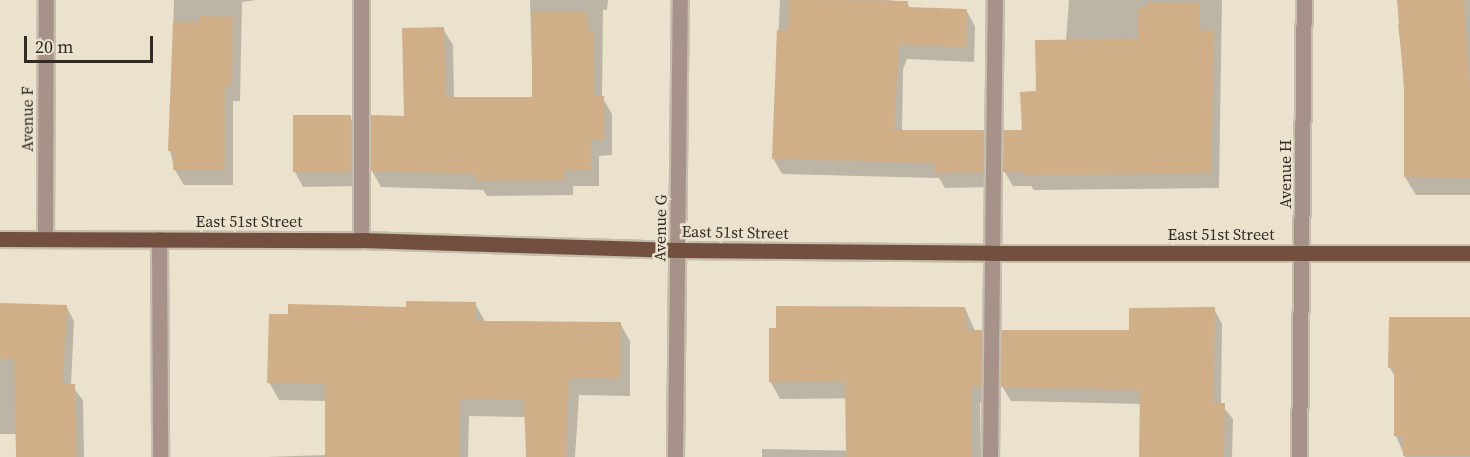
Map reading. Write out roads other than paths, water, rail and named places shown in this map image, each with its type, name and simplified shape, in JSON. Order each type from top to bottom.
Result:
[{"type":"main road","name":"East 51st Street","points":[[0,239],[361,240],[678,250],[992,253],[1302,251],[1470,253]]},
{"type":"street","name":"Avenue F","points":[[45,239],[46,0]]},
{"type":"street","points":[[361,0],[361,240]]},
{"type":"street","name":"Avenue G","points":[[675,457],[680,0]]},
{"type":"street","points":[[990,457],[995,0]]},
{"type":"street","name":"Avenue H","points":[[1299,457],[1304,0]]},
{"type":"street","points":[[159,239],[160,457]]}]
